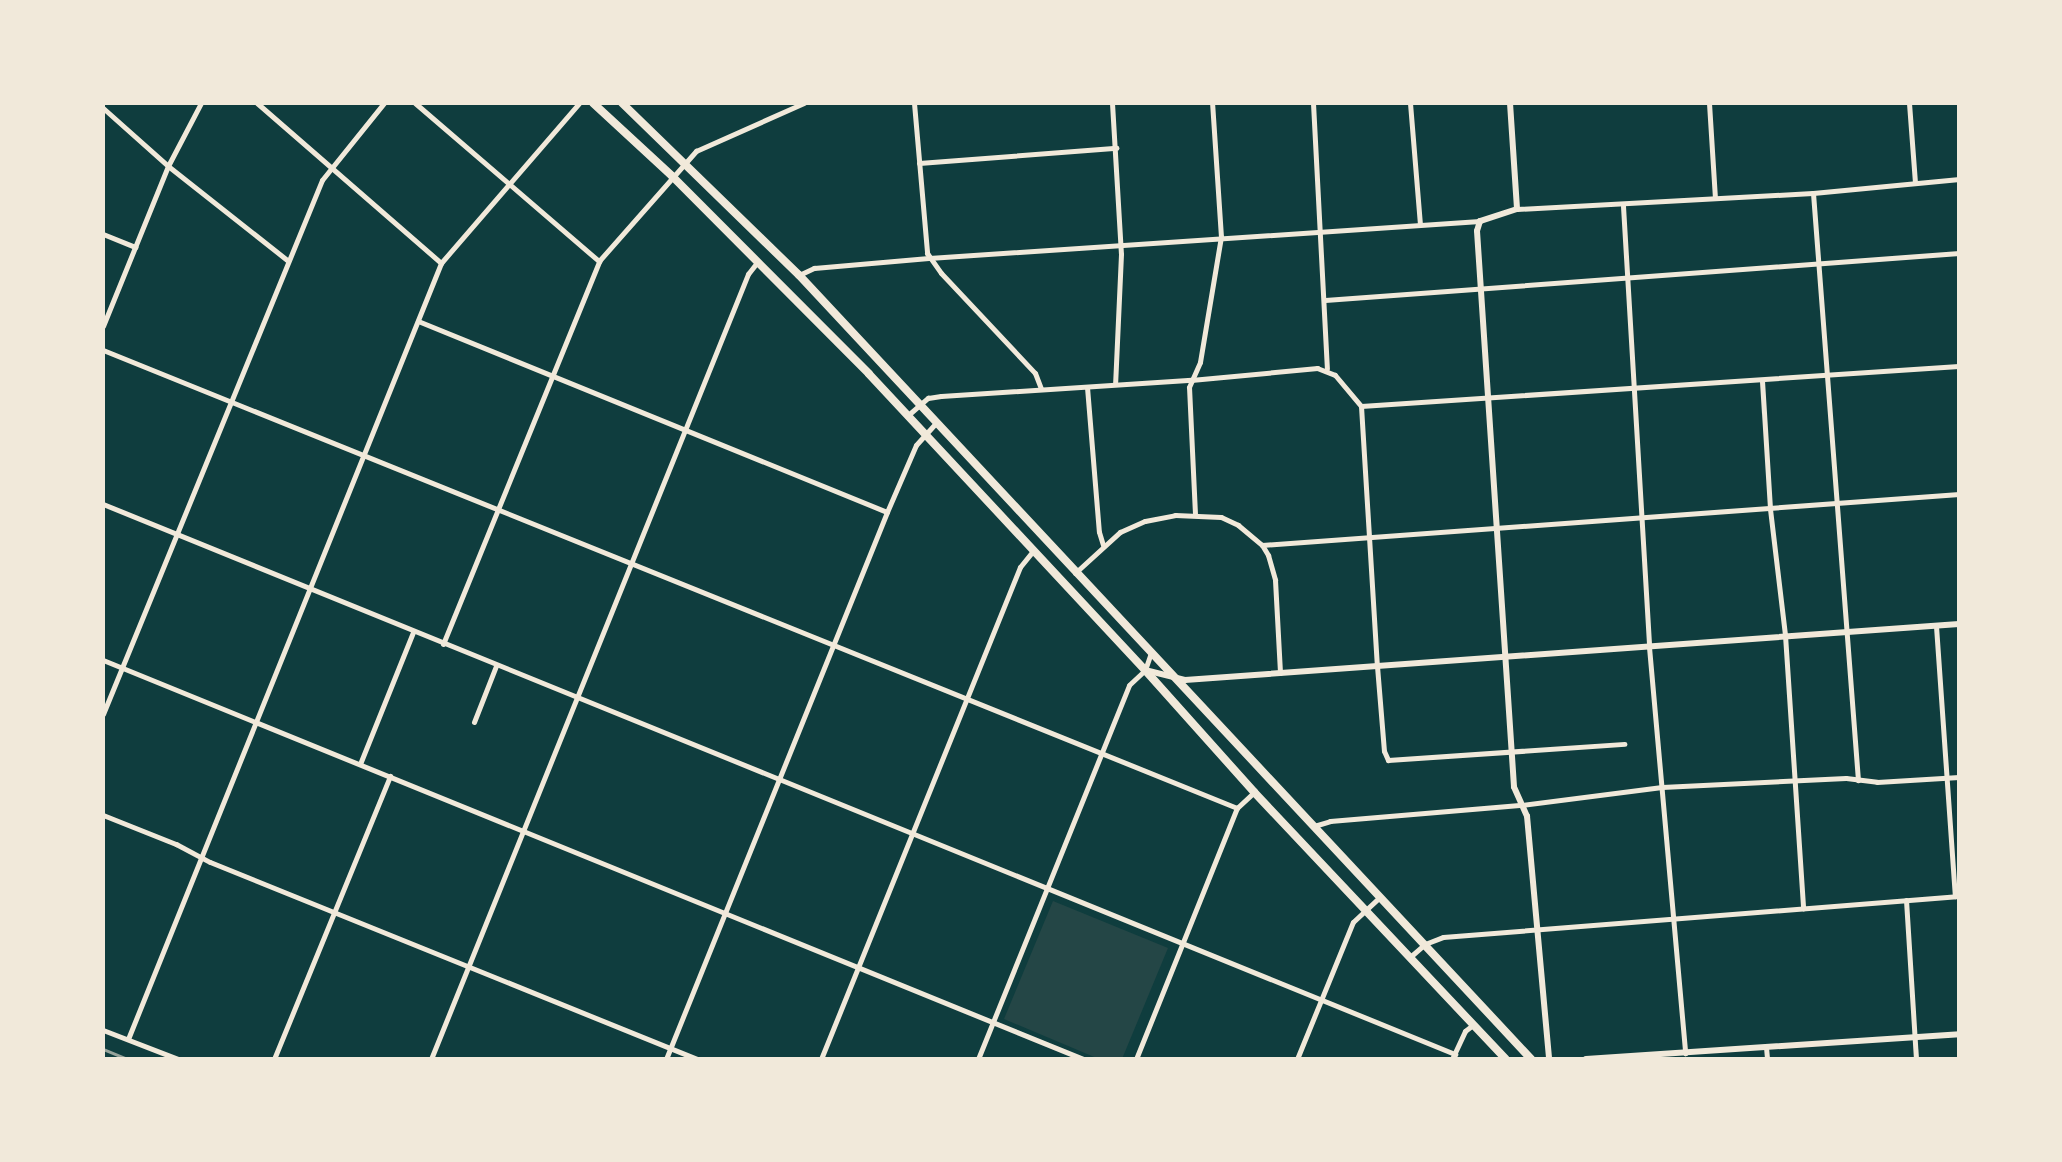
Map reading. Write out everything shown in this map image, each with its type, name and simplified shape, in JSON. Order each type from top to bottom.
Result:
[{"type":"main road","points":[[593,103],[758,261],[908,416],[1145,670],[1254,792],[1506,1059]]},
{"type":"main road","points":[[622,103],[799,275],[1531,1059]]},
{"type":"street","points":[[103,326],[168,166],[201,103]]},
{"type":"street","points":[[257,103],[441,263]]},
{"type":"street","points":[[103,714],[287,260],[329,168],[384,103]]},
{"type":"street","points":[[415,103],[599,261]]},
{"type":"street","points":[[128,1040],[441,263],[579,103]]},
{"type":"street","points":[[443,644],[599,261],[672,176],[703,146],[804,103]]},
{"type":"street","points":[[914,103],[929,258],[1035,373],[1041,389]]},
{"type":"street","points":[[1112,103],[1121,244],[1115,384]]},
{"type":"street","points":[[1195,514],[1188,393],[1200,362],[1221,237],[1212,103]]},
{"type":"street","points":[[1313,103],[1327,369]]},
{"type":"street","points":[[1410,103],[1420,223]]},
{"type":"street","points":[[1510,103],[1517,209]]},
{"type":"street","points":[[1709,103],[1715,198]]},
{"type":"street","points":[[1909,103],[1915,183]]},
{"type":"street","points":[[103,108],[168,166],[287,260]]},
{"type":"street","points":[[919,163],[1116,148]]},
{"type":"street","points":[[799,275],[814,268],[929,258],[1480,221],[1517,209],[1623,206],[1813,193],[1959,179]]},
{"type":"street","points":[[1813,193],[1858,780]]},
{"type":"street","points":[[1623,206],[1649,647],[1685,1053]]},
{"type":"street","points":[[1480,221],[1477,231],[1490,398],[1511,754],[1515,792],[1527,816],[1535,929],[1549,1059]]},
{"type":"street","points":[[103,234],[135,247]]},
{"type":"street","points":[[1325,300],[1626,276],[1959,254]]},
{"type":"street","points":[[430,1059],[748,274],[758,261]]},
{"type":"street","points":[[418,321],[887,512]]},
{"type":"street","points":[[103,350],[1237,808]]},
{"type":"street","points":[[1360,406],[1633,390],[1959,366]]},
{"type":"street","points":[[908,416],[928,398],[941,396],[1327,369],[1358,400],[1360,406],[1377,666],[1384,751],[1388,760],[1393,762],[1511,754],[1623,744]]},
{"type":"street","points":[[1762,381],[1770,509],[1785,635],[1803,908]]},
{"type":"street","points":[[1087,387],[1102,545]]},
{"type":"street","points":[[666,1059],[887,512],[916,445],[936,423]]},
{"type":"street","points":[[1262,545],[1498,530],[1959,494]]},
{"type":"street","points":[[103,504],[496,666],[1321,999],[1454,1056],[1465,1031],[1474,1024]]},
{"type":"street","points":[[1075,573],[1102,545],[1131,526],[1145,521],[1195,514],[1230,520],[1262,545],[1272,566],[1277,589],[1280,673]]},
{"type":"street","points":[[821,1059],[1020,567],[1032,551]]},
{"type":"street","points":[[1145,670],[1176,679],[1959,624]]},
{"type":"street","points":[[1410,957],[1425,944],[1443,937],[1957,896],[1936,626]]},
{"type":"street","points":[[360,764],[413,632]]},
{"type":"street","points":[[978,1059],[1129,685],[1145,670],[1151,653]]},
{"type":"street","points":[[103,660],[1083,1059]]},
{"type":"street","points":[[474,722],[496,666]]},
{"type":"street","points":[[274,1059],[390,776]]},
{"type":"street","points":[[1314,826],[1330,821],[1522,805],[1662,787],[1794,781],[1877,782],[1959,777]]},
{"type":"street","points":[[1136,1059],[1237,808],[1254,792]]},
{"type":"street","points":[[103,815],[697,1059]]},
{"type":"street","points":[[1297,1059],[1353,922],[1379,898]]},
{"type":"street","points":[[1906,900],[1916,1059]]},
{"type":"street","points":[[103,1030],[178,1059]]},
{"type":"street","points":[[1586,1059],[1959,1034]]},
{"type":"street","points":[[1766,1047],[1767,1059]]},
{"type":"shaded area","points":[[1053,901],[1168,948],[1122,1059],[1099,1059],[1004,1019]]},
{"type":"railway","points":[[103,1049],[128,1059]]}]
